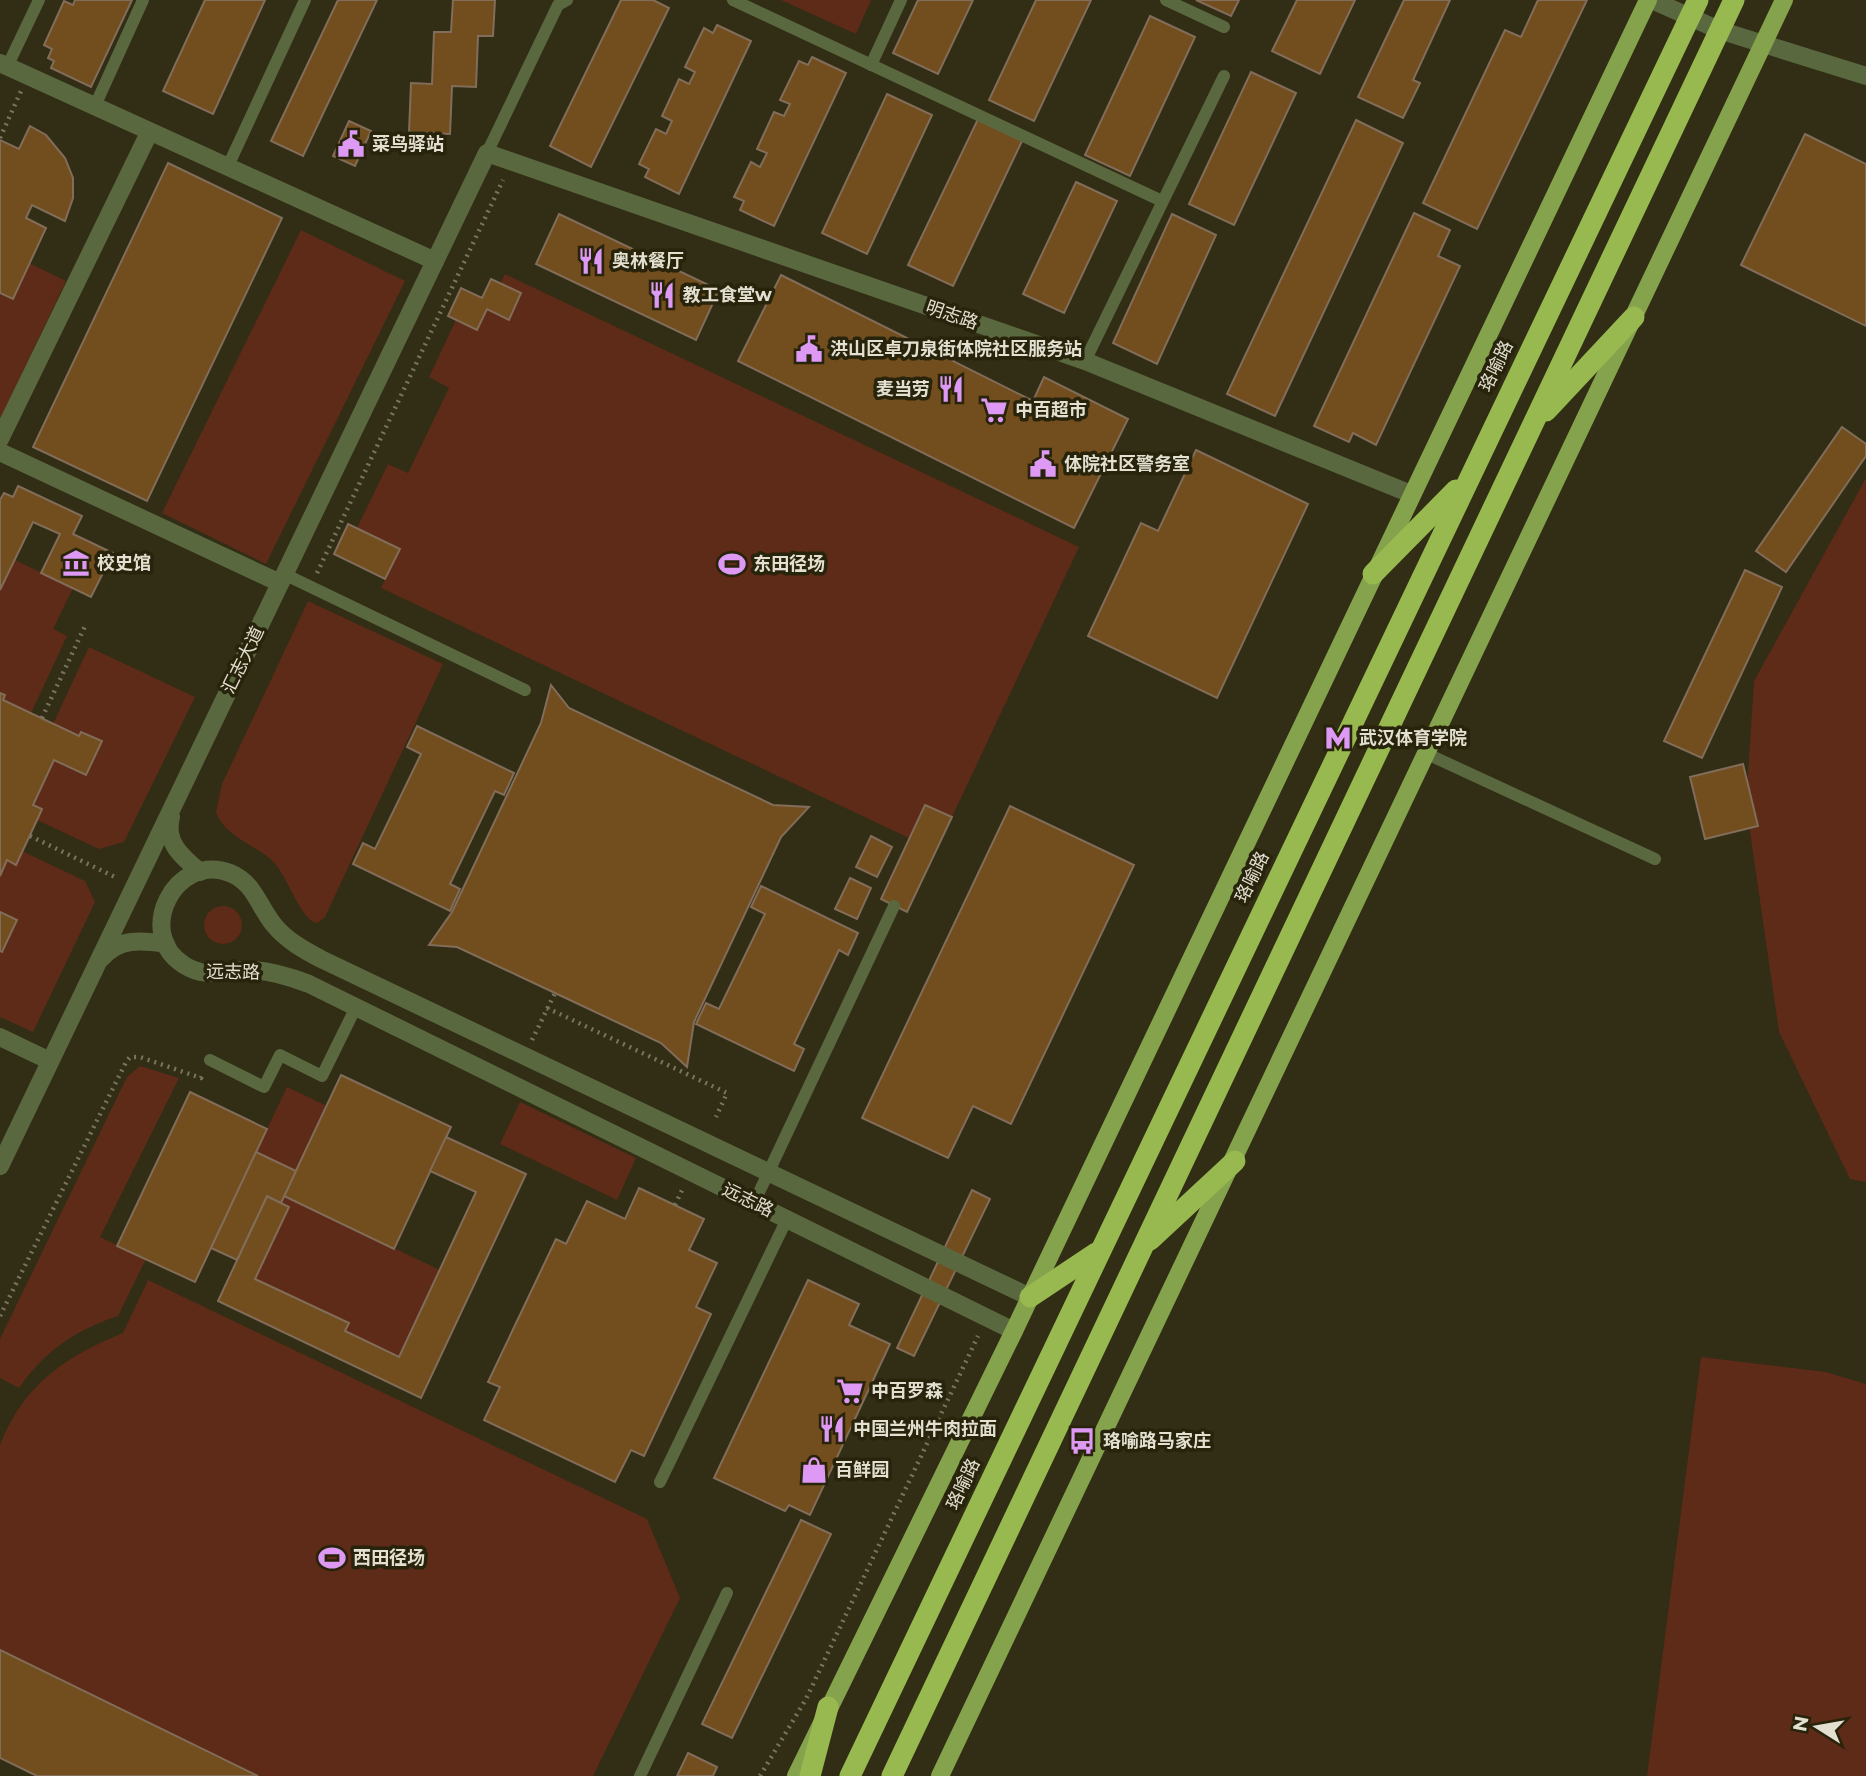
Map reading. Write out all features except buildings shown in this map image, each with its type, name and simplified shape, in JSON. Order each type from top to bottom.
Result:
[{"type":"highway","points":[[892,1776],[1734,0]]},
{"type":"highway","name":"珞喻路","points":[[850,1776],[1098,1251],[1693,9]]},
{"type":"highway","points":[[1532,425],[1634,317]]},
{"type":"highway","points":[[1373,573],[1467,479]]},
{"type":"highway","points":[[1141,1249],[1235,1161]]},
{"type":"highway","points":[[1030,1297],[1098,1251]]},
{"type":"highway","points":[[810,1776],[828,1707]]},
{"type":"main road","points":[[796,1776],[1014,1331],[1373,573],[1650,0]]},
{"type":"main road","points":[[940,1776],[1235,1161],[1784,0]]},
{"type":"street","points":[[1650,0],[1693,9],[1719,30],[1866,76]]},
{"type":"street","points":[[4,65],[435,261]]},
{"type":"street","points":[[0,439],[149,133]]},
{"type":"street","name":"明志路","points":[[487,153],[1085,361],[1411,494]]},
{"type":"street","name":"汇志大道","points":[[0,1166],[487,153]]},
{"type":"street","points":[[0,452],[282,578]]},
{"type":"street","points":[[96,967],[110,948],[124,943],[166,944],[161,927],[166,901],[176,886],[200,872],[172,841],[168,828],[174,804]]},
{"type":"street","name":"远志路","points":[[200,872],[228,872],[247,883],[275,926],[305,951],[1030,1297]]},
{"type":"street","name":"远志路","points":[[166,944],[183,965],[198,972],[216,974],[252,970],[309,984],[1014,1331]]},
{"type":"street","points":[[0,1037],[50,1061]]},
{"type":"lane","points":[[4,65],[39,0]]},
{"type":"lane","points":[[94,108],[144,0]]},
{"type":"lane","points":[[228,166],[306,0]]},
{"type":"lane","points":[[733,0],[1162,201]]},
{"type":"lane","points":[[871,65],[901,0]]},
{"type":"lane","points":[[1166,0],[1224,27]]},
{"type":"lane","points":[[487,153],[557,2]]},
{"type":"lane","points":[[1085,361],[1224,76]]},
{"type":"lane","points":[[282,578],[310,587],[524,690]]},
{"type":"lane","points":[[1426,753],[1655,859]]},
{"type":"lane","points":[[754,1203],[894,906]]},
{"type":"lane","points":[[210,1060],[264,1087],[280,1055],[322,1076],[356,1007]]},
{"type":"lane","points":[[660,1482],[787,1219]]},
{"type":"lane","points":[[640,1776],[727,1592]]},
{"type":"path","points":[[0,138],[28,76]]},
{"type":"path","points":[[310,587],[512,162]]},
{"type":"path","points":[[42,718],[85,626]]},
{"type":"path","points":[[30,835],[134,886]]},
{"type":"path","points":[[524,1056],[555,993]]},
{"type":"path","points":[[547,1008],[727,1093],[716,1117]]},
{"type":"path","points":[[0,1316],[126,1062],[130,1058],[140,1057],[201,1079],[210,1060]]},
{"type":"path","points":[[675,1205],[683,1187]]},
{"type":"path","points":[[760,1776],[806,1699],[987,1318]]},
{"type":"shaded area","points":[[781,0],[871,0],[856,34]]},
{"type":"shaded area","points":[[301,230],[405,281],[266,564],[162,513]]},
{"type":"shaded area","points":[[29,263],[66,281],[0,419],[0,293]]},
{"type":"shaded area","name":"东田径场","points":[[505,274],[1079,547],[952,817],[925,805],[909,838],[381,588],[400,549],[357,528],[388,464],[408,473],[449,388],[429,377],[456,320],[477,330],[487,309],[509,320],[521,294],[500,284]]},
{"type":"shaded area","points":[[1866,478],[1866,1182],[1850,1179],[1779,1032],[1746,804],[1754,681]]},
{"type":"shaded area","points":[[15,560],[73,588],[53,629],[67,636],[31,713],[3,700],[5,695],[0,693],[0,590]]},
{"type":"shaded area","points":[[308,601],[443,664],[325,917],[317,923],[311,921],[301,908],[277,866],[227,829],[216,812],[222,784]]},
{"type":"shaded area","points":[[89,647],[195,697],[124,842],[99,849],[37,820],[42,809],[33,805],[54,760],[101,741],[82,732],[79,736],[53,724]]},
{"type":"shaded area","points":[[22,851],[85,881],[95,902],[33,1032],[0,1017],[0,951],[17,920],[0,912],[0,876],[7,860],[16,864]]},
{"type":"shaded area","points":[[223,906],[236,912],[242,925],[236,938],[223,944],[210,938],[204,925],[210,912]]},
{"type":"shaded area","points":[[140,1066],[179,1078],[100,1237],[146,1259],[118,1316],[88,1328],[62,1343],[19,1388],[0,1378],[0,1339],[127,1077]]},
{"type":"shaded area","points":[[287,1087],[327,1106],[296,1171],[256,1152]]},
{"type":"shaded area","points":[[520,1102],[636,1158],[617,1200],[500,1144]]},
{"type":"shaded area","points":[[284,1196],[440,1270],[399,1357],[345,1331],[349,1323],[255,1279],[289,1207],[281,1203]]},
{"type":"shaded area","name":"西田径场","points":[[148,1280],[647,1519],[680,1598],[593,1776],[37,1776],[0,1758],[0,1445],[21,1405],[49,1375],[83,1352],[123,1333]]},
{"type":"shaded area","points":[[1701,1357],[1826,1372],[1866,1384],[1866,1776],[1647,1776]]},
{"type":"place","name":"菜鸟驿站","points":[[351,144]]},
{"type":"place","name":"奥林餐厅","points":[[591,261]]},
{"type":"place","name":"教工食堂w","points":[[662,295]]},
{"type":"place","name":"洪山区卓刀泉街体院社区服务站","points":[[809,349]]},
{"type":"place","name":"麦当劳","points":[[951,389]]},
{"type":"place","name":"中百超市","points":[[994,410]]},
{"type":"place","name":"体院社区警务室","points":[[1043,464]]},
{"type":"place","name":"校史馆","points":[[76,563]]},
{"type":"place","name":"东田径场","points":[[732,564]]},
{"type":"place","name":"武汉体育学院","points":[[1338,738]]},
{"type":"place","name":"中百罗森","points":[[850,1391]]},
{"type":"place","name":"中国兰州牛肉拉面","points":[[832,1429]]},
{"type":"place","name":"珞喻路马家庄","points":[[1082,1441]]},
{"type":"place","name":"百鲜园","points":[[814,1470]]},
{"type":"place","name":"西田径场","points":[[332,1558]]}]
